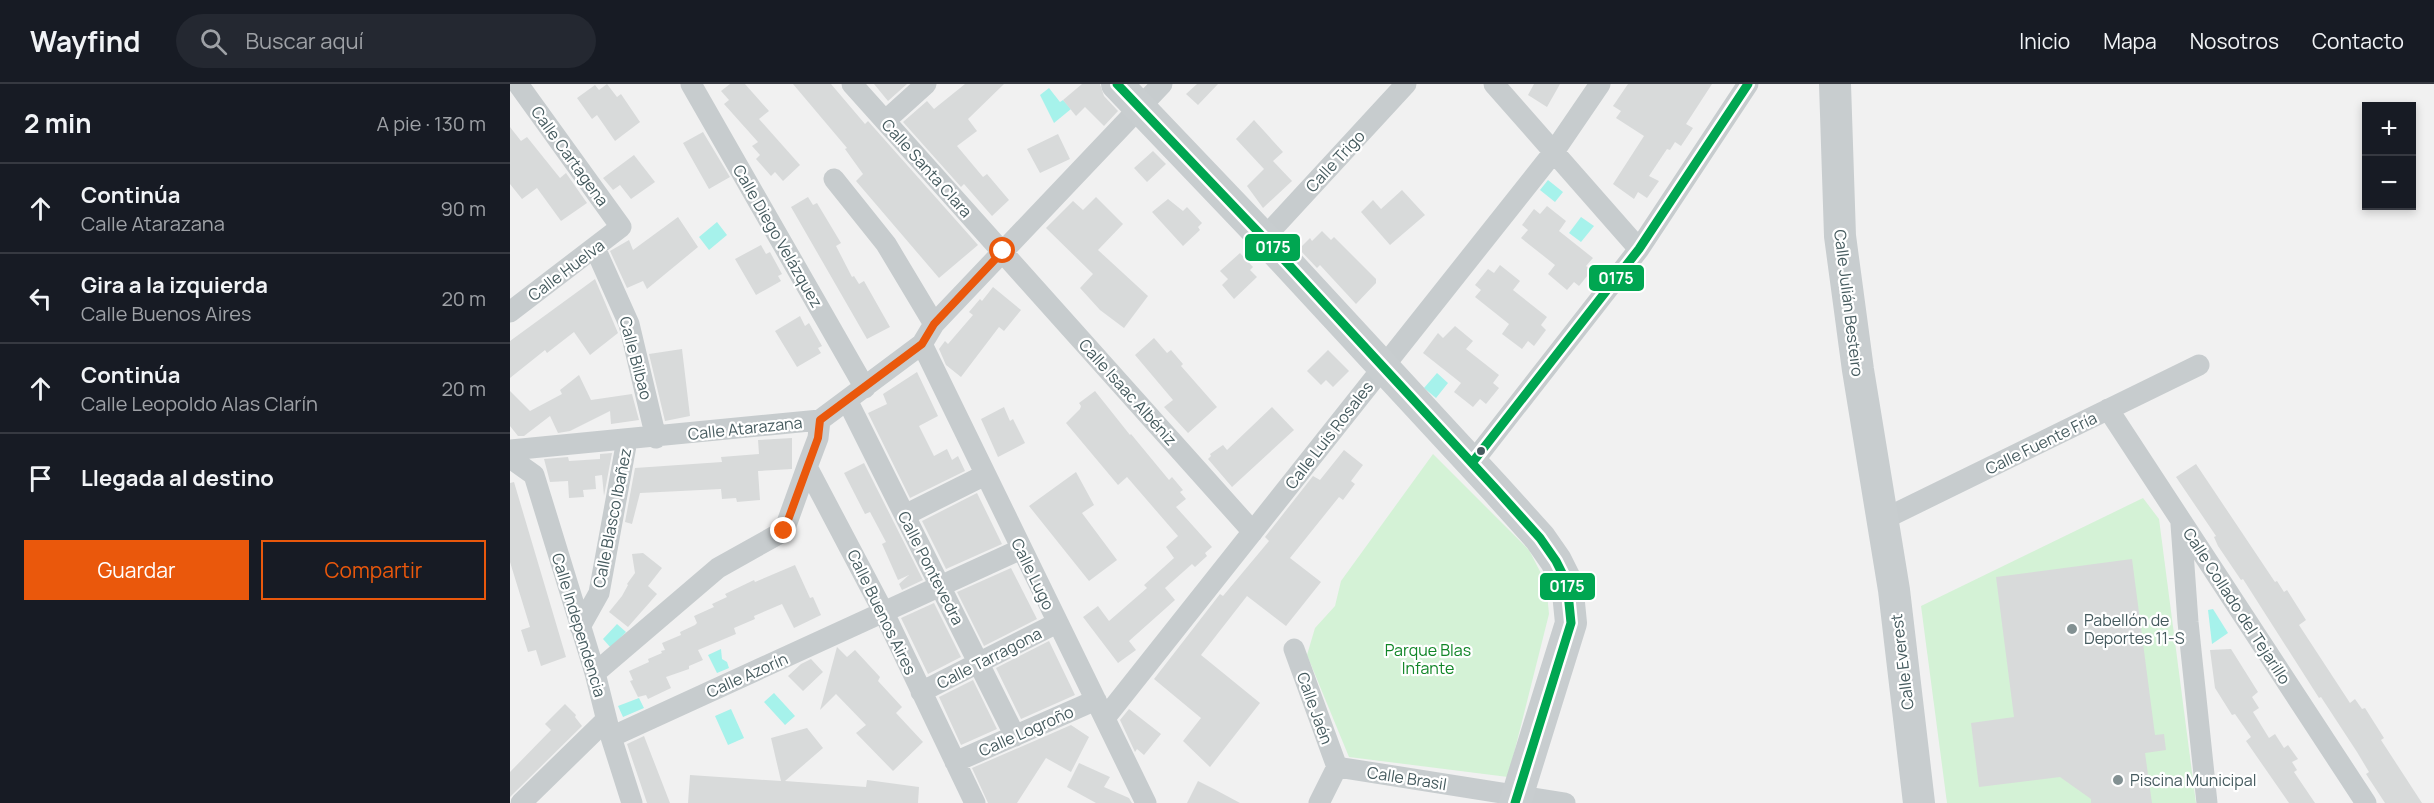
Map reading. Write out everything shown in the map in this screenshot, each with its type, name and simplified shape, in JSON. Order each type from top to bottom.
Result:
[{"type":"street","name":"Calle Cartagena","points":[[518,84],[621,227]]},
{"type":"street","name":"Calle Diego Velázquez","points":[[691,84],[866,388]]},
{"type":"street","name":"Calle Santa Clara","points":[[852,84],[1003,251]]},
{"type":"street","points":[[885,121],[926,84]]},
{"type":"street","points":[[1117,84],[1264,238],[1540,538],[1567,583],[1570,623],[1516,800]]},
{"type":"street","name":"Calle Atarazana","points":[[510,450],[656,438],[820,420],[866,388],[922,344],[934,324],[1162,84]]},
{"type":"street","name":"Calle Trigo","points":[[1264,238],[1406,84]]},
{"type":"street","points":[[1494,84],[1639,249]]},
{"type":"street","name":"Calle Luis Rosales","points":[[1101,709],[1253,532],[1553,153],[1600,84]]},
{"type":"street","points":[[1472,463],[1639,249],[1748,84]]},
{"type":"street","name":"Calle Julián Besteiro","points":[[1835,84],[1840,236],[1882,520]]},
{"type":"street","points":[[834,179],[886,244],[934,324]]},
{"type":"street","name":"Calle Huelva","points":[[510,312],[621,227]]},
{"type":"street","name":"Calle Bilbao","points":[[595,248],[629,324],[656,438]]},
{"type":"street","name":"Calle Isaac Albéniz","points":[[1003,251],[1253,532]]},
{"type":"street","name":"Calle Lugo","points":[[922,344],[1146,803]]},
{"type":"street","name":"Calle Fuente Fría","points":[[1882,520],[2199,365]]},
{"type":"street","name":"Calle Pontevedra","points":[[847,400],[1015,736]]},
{"type":"street","name":"Calle Collado del Tejarillo","points":[[2108,409],[2366,803]]},
{"type":"street","points":[[596,673],[718,568],[784,531],[818,438],[820,420]]},
{"type":"street","name":"Calle Blasco Ibañez","points":[[580,627],[599,593],[627,440]]},
{"type":"street","name":"Calle Independencia","points":[[510,458],[534,475],[596,673],[608,728],[632,803]]},
{"type":"street","name":"Calle Buenos Aires","points":[[807,466],[884,613],[975,803]]},
{"type":"street","points":[[905,515],[985,475]]},
{"type":"street","name":"Calle Everest","points":[[1882,520],[1894,590],[1919,803]]},
{"type":"street","points":[[2181,521],[2188,622],[2207,803]]},
{"type":"street","name":"Calle Azorín","points":[[521,803],[608,728],[884,613],[1021,549]]},
{"type":"street","name":"Calle Tarragona","points":[[921,692],[1057,623]]},
{"type":"street","name":"Calle Jaén","points":[[1294,649],[1337,767]]},
{"type":"street","name":"Calle Logroño","points":[[955,762],[1015,736],[1101,709]]},
{"type":"street","points":[[1318,803],[1337,767]]},
{"type":"street","name":"Calle Brasil","points":[[1337,767],[1516,800],[1565,803]]},
{"type":"green space","name":"Parque Blas Infante","points":[[1433,454],[1529,550],[1546,583],[1549,614],[1508,777],[1349,757],[1307,655],[1315,628],[1335,606],[1341,581]]},
{"type":"green space","points":[[2143,498],[2159,519],[2196,803],[1947,803],[1921,606]]},
{"type":"water","points":[[1049,88],[1060,102],[1063,100],[1071,109],[1054,123],[1040,95]]},
{"type":"water","points":[[1548,180],[1563,192],[1555,202],[1540,190]]},
{"type":"water","points":[[1581,217],[1594,226],[1581,242],[1569,233]]},
{"type":"water","points":[[717,222],[727,235],[709,250],[699,237]]},
{"type":"water","points":[[1437,373],[1448,383],[1436,398],[1424,388]]},
{"type":"water","points":[[2213,609],[2228,633],[2212,644],[2208,610]]},
{"type":"water","points":[[617,624],[626,632],[611,648],[603,639]]},
{"type":"water","points":[[721,649],[722,659],[727,662],[729,668],[717,673],[708,655]]},
{"type":"water","points":[[774,693],[795,716],[785,725],[764,702]]},
{"type":"water","points":[[639,698],[644,708],[623,717],[618,706]]},
{"type":"water","points":[[731,709],[744,738],[728,745],[715,716]]},
{"type":"building","points":[[607,84],[617,97],[621,94],[640,122],[615,141],[597,115],[592,119],[577,98],[595,85],[599,90]]},
{"type":"building","points":[[730,84],[745,84],[769,111],[759,119],[800,165],[783,181],[775,172],[771,176],[756,159],[760,155],[752,146],[758,142],[724,104],[729,100],[721,91]]},
{"type":"building","points":[[793,84],[831,84],[865,124],[868,121],[978,245],[939,278],[856,181],[863,174],[845,149],[847,148]]},
{"type":"building","points":[[874,84],[907,84],[888,101]]},
{"type":"building","points":[[965,84],[1004,84],[968,119],[977,131],[957,146],[983,177],[987,174],[1009,200],[992,216],[964,184],[961,187],[903,122],[927,101],[934,109]]},
{"type":"building","points":[[1082,84],[1100,84],[1104,96],[1118,111],[1104,126],[1085,107],[1076,116],[1063,100]]},
{"type":"building","points":[[1197,84],[1218,84],[1198,105],[1186,94]]},
{"type":"building","points":[[1534,84],[1560,84],[1547,107],[1528,95]]},
{"type":"building","points":[[1628,84],[1712,84],[1686,124],[1693,128],[1681,146],[1675,142],[1670,150],[1667,149],[1649,176],[1659,181],[1647,198],[1638,192],[1634,199],[1613,184],[1644,136],[1616,118],[1621,111],[1613,106]]},
{"type":"building","points":[[1254,120],[1283,152],[1273,161],[1292,181],[1263,208],[1247,186],[1264,169],[1236,139]]},
{"type":"building","points":[[510,127],[521,141],[527,137],[560,178],[566,173],[587,203],[561,221],[537,188],[522,199],[510,184]]},
{"type":"building","points":[[703,132],[730,177],[709,189],[683,143]]},
{"type":"building","points":[[1058,134],[1070,159],[1040,173],[1027,149]]},
{"type":"building","points":[[1153,151],[1166,164],[1147,182],[1134,168]]},
{"type":"building","points":[[634,155],[655,182],[631,199],[620,185],[613,190],[603,178]]},
{"type":"building","points":[[1402,190],[1425,215],[1390,245],[1361,212],[1373,200],[1381,209]]},
{"type":"building","points":[[808,197],[813,205],[817,203],[841,243],[836,246],[852,277],[854,276],[859,284],[864,281],[890,327],[867,339],[791,207]]},
{"type":"building","points":[[1096,197],[1123,224],[1098,250],[1148,296],[1124,328],[1100,310],[1080,288],[1093,274],[1046,228],[1073,201],[1083,210]]},
{"type":"building","points":[[1168,199],[1183,211],[1187,207],[1202,223],[1198,227],[1200,230],[1183,246],[1152,212]]},
{"type":"building","points":[[1547,206],[1566,221],[1559,231],[1593,258],[1586,266],[1592,270],[1579,286],[1574,282],[1567,290],[1548,274],[1555,265],[1521,238],[1528,230],[1522,225],[1534,209],[1540,214]]},
{"type":"building","points":[[678,217],[698,247],[647,289],[643,281],[627,288],[610,251],[629,240],[633,250]]},
{"type":"building","points":[[1322,231],[1331,240],[1334,237],[1376,279],[1376,283],[1356,304],[1320,265],[1317,268],[1299,249],[1310,238],[1312,241]]},
{"type":"building","points":[[761,245],[766,254],[770,252],[782,274],[778,276],[781,281],[756,295],[735,259]]},
{"type":"building","points":[[1240,253],[1253,267],[1250,270],[1257,277],[1234,299],[1222,285],[1228,279],[1220,271]]},
{"type":"building","points":[[1500,265],[1520,281],[1513,290],[1547,317],[1541,325],[1546,330],[1534,346],[1528,341],[1522,349],[1502,334],[1509,324],[1475,297],[1481,290],[1475,285],[1488,269],[1494,273]]},
{"type":"building","points":[[595,279],[618,333],[590,355],[574,332],[547,353],[545,350],[510,378],[510,341]]},
{"type":"building","points":[[993,287],[1021,310],[1004,331],[999,327],[961,377],[946,365],[939,349],[945,341],[948,344],[973,315],[969,312]]},
{"type":"building","points":[[800,316],[805,326],[809,323],[822,346],[818,348],[821,353],[797,367],[775,331]]},
{"type":"building","points":[[1455,326],[1473,341],[1466,349],[1499,375],[1493,383],[1499,388],[1486,404],[1480,399],[1473,407],[1454,392],[1461,383],[1423,353],[1438,333],[1443,338]]},
{"type":"building","points":[[1154,338],[1167,353],[1171,350],[1183,364],[1181,366],[1217,407],[1188,433],[1164,407],[1173,400],[1135,355]]},
{"type":"building","points":[[682,349],[690,416],[665,421],[649,354]]},
{"type":"building","points":[[1328,350],[1349,371],[1333,387],[1326,380],[1321,385],[1307,371]]},
{"type":"building","points":[[917,372],[938,416],[919,426],[934,456],[947,449],[952,460],[958,456],[965,471],[910,498],[868,413],[887,404],[883,394]]},
{"type":"building","points":[[579,375],[591,400],[632,394],[639,420],[611,424],[610,411],[570,431],[558,433],[550,416],[524,436],[518,436],[510,426],[510,391],[530,411],[562,394],[560,390]]},
{"type":"building","points":[[1095,391],[1169,480],[1172,477],[1183,490],[1180,492],[1186,499],[1176,507],[1212,547],[1205,553],[1207,556],[1195,567],[1192,564],[1165,588],[1175,600],[1129,641],[1136,650],[1118,663],[1083,617],[1098,606],[1109,621],[1147,588],[1144,585],[1174,558],[1166,547],[1178,536],[1127,477],[1118,485],[1066,423],[1080,409],[1079,403]]},
{"type":"building","points":[[1004,407],[1010,421],[1013,419],[1025,443],[998,457],[981,419]]},
{"type":"building","points":[[1272,407],[1294,430],[1232,487],[1208,459],[1210,454],[1223,445],[1227,450]]},
{"type":"building","points":[[792,438],[792,469],[758,471],[760,500],[737,502],[736,498],[722,499],[721,489],[640,493],[632,524],[625,522],[635,468],[722,462],[721,457],[759,454],[758,440]]},
{"type":"building","points":[[1344,450],[1363,465],[1351,481],[1355,484],[1343,500],[1339,497],[1290,558],[1321,582],[1286,626],[1247,596],[1201,655],[1260,703],[1210,767],[1183,741],[1201,718],[1154,679],[1220,594],[1223,596],[1269,541],[1265,537],[1313,476],[1320,480]]},
{"type":"building","points":[[612,453],[604,496],[602,475],[595,476],[596,489],[583,490],[584,497],[569,498],[568,481],[550,482],[544,459],[568,457],[569,461],[600,459],[600,454]]},
{"type":"building","points":[[864,463],[923,580],[902,590],[899,584],[909,575],[898,580],[882,544],[886,542],[870,512],[865,514],[844,473]]},
{"type":"building","points":[[2196,464],[2275,582],[2277,581],[2284,592],[2287,590],[2306,620],[2299,625],[2350,703],[2355,699],[2362,709],[2365,708],[2384,738],[2381,740],[2422,803],[2385,803],[2366,774],[2369,772],[2357,752],[2321,697],[2319,698],[2243,579],[2241,580],[2218,546],[2214,537],[2216,536],[2176,477]]},
{"type":"building","points":[[1076,472],[1094,505],[1082,513],[1117,560],[1089,581],[1029,506]]},
{"type":"building","points":[[514,482],[566,657],[541,666],[536,650],[528,652],[521,630],[530,627],[510,562],[510,483]]},
{"type":"building","points":[[977,493],[1002,544],[946,569],[922,521]]},
{"type":"building","points":[[643,553],[662,568],[648,586],[657,594],[628,627],[609,612],[622,596],[635,573],[632,554]]},
{"type":"building","name":"Pabellón de Deportes 11-S","points":[[2132,559],[2155,735],[2164,734],[2166,750],[2145,753],[2152,803],[2091,803],[2091,799],[2060,777],[1979,787],[1971,723],[2014,717],[1996,577]]},
{"type":"building","points":[[795,565],[810,598],[813,597],[821,615],[794,628],[782,604],[754,616],[755,619],[734,628],[736,634],[698,650],[703,660],[689,666],[689,669],[666,677],[671,688],[648,699],[646,695],[638,697],[630,681],[633,680],[629,671],[662,653],[661,651],[665,650],[662,643],[681,635],[680,632],[697,623],[694,616],[714,607],[712,604],[727,597],[725,594],[754,580],[755,582]]},
{"type":"building","points":[[1011,568],[1037,619],[984,646],[957,592]]},
{"type":"building","points":[[934,603],[961,657],[928,674],[901,618]]},
{"type":"building","points":[[1049,641],[1075,695],[1021,719],[996,668]]},
{"type":"building","points":[[837,647],[847,657],[855,650],[880,677],[878,681],[902,707],[896,713],[923,742],[893,771],[856,733],[866,725],[836,694],[820,710]]},
{"type":"building","points":[[2231,649],[2258,692],[2252,697],[2259,708],[2253,712],[2269,738],[2275,734],[2284,748],[2288,745],[2298,759],[2292,762],[2297,770],[2294,772],[2315,803],[2289,803],[2246,741],[2251,737],[2235,714],[2232,715],[2215,688],[2210,650]]},
{"type":"building","points":[[811,659],[823,672],[803,691],[788,676],[801,664]]},
{"type":"building","points":[[973,680],[997,729],[961,745],[939,697]]},
{"type":"building","points":[[565,704],[576,715],[575,717],[582,726],[510,797],[510,772],[551,730],[545,724]]},
{"type":"building","points":[[1129,709],[1161,734],[1144,755],[1137,749],[1135,752],[1120,720]]},
{"type":"building","points":[[1071,725],[1089,737],[1071,772],[1046,758],[1017,803],[988,803],[972,768]]},
{"type":"building","points":[[807,728],[823,748],[785,781],[866,787],[867,780],[919,787],[918,803],[688,803],[690,775],[781,781],[771,738]]},
{"type":"building","points":[[644,736],[670,803],[647,803],[627,744]]},
{"type":"building","points":[[1079,763],[1110,777],[1104,787],[1129,798],[1132,803],[1096,803],[1067,787]]},
{"type":"building","points":[[1198,781],[1214,789],[1240,803],[1187,803]]},
{"type":"transit line","name":"0175","points":[[1117,84],[1264,238],[1495,488],[1540,538],[1556,561],[1567,583],[1571,623],[1515,803]]},
{"type":"transit line","name":"0175","points":[[1472,463],[1639,249],[1748,84]]},
{"type":"place","name":"Pabellón de Deportes 11-S","points":[[2072,629]]},
{"type":"place","name":"Piscina Municipal","points":[[2118,780]]},
{"type":"route","points":[[784,531],[818,438],[820,420],[866,388],[922,344],[934,324],[1003,251]]}]
